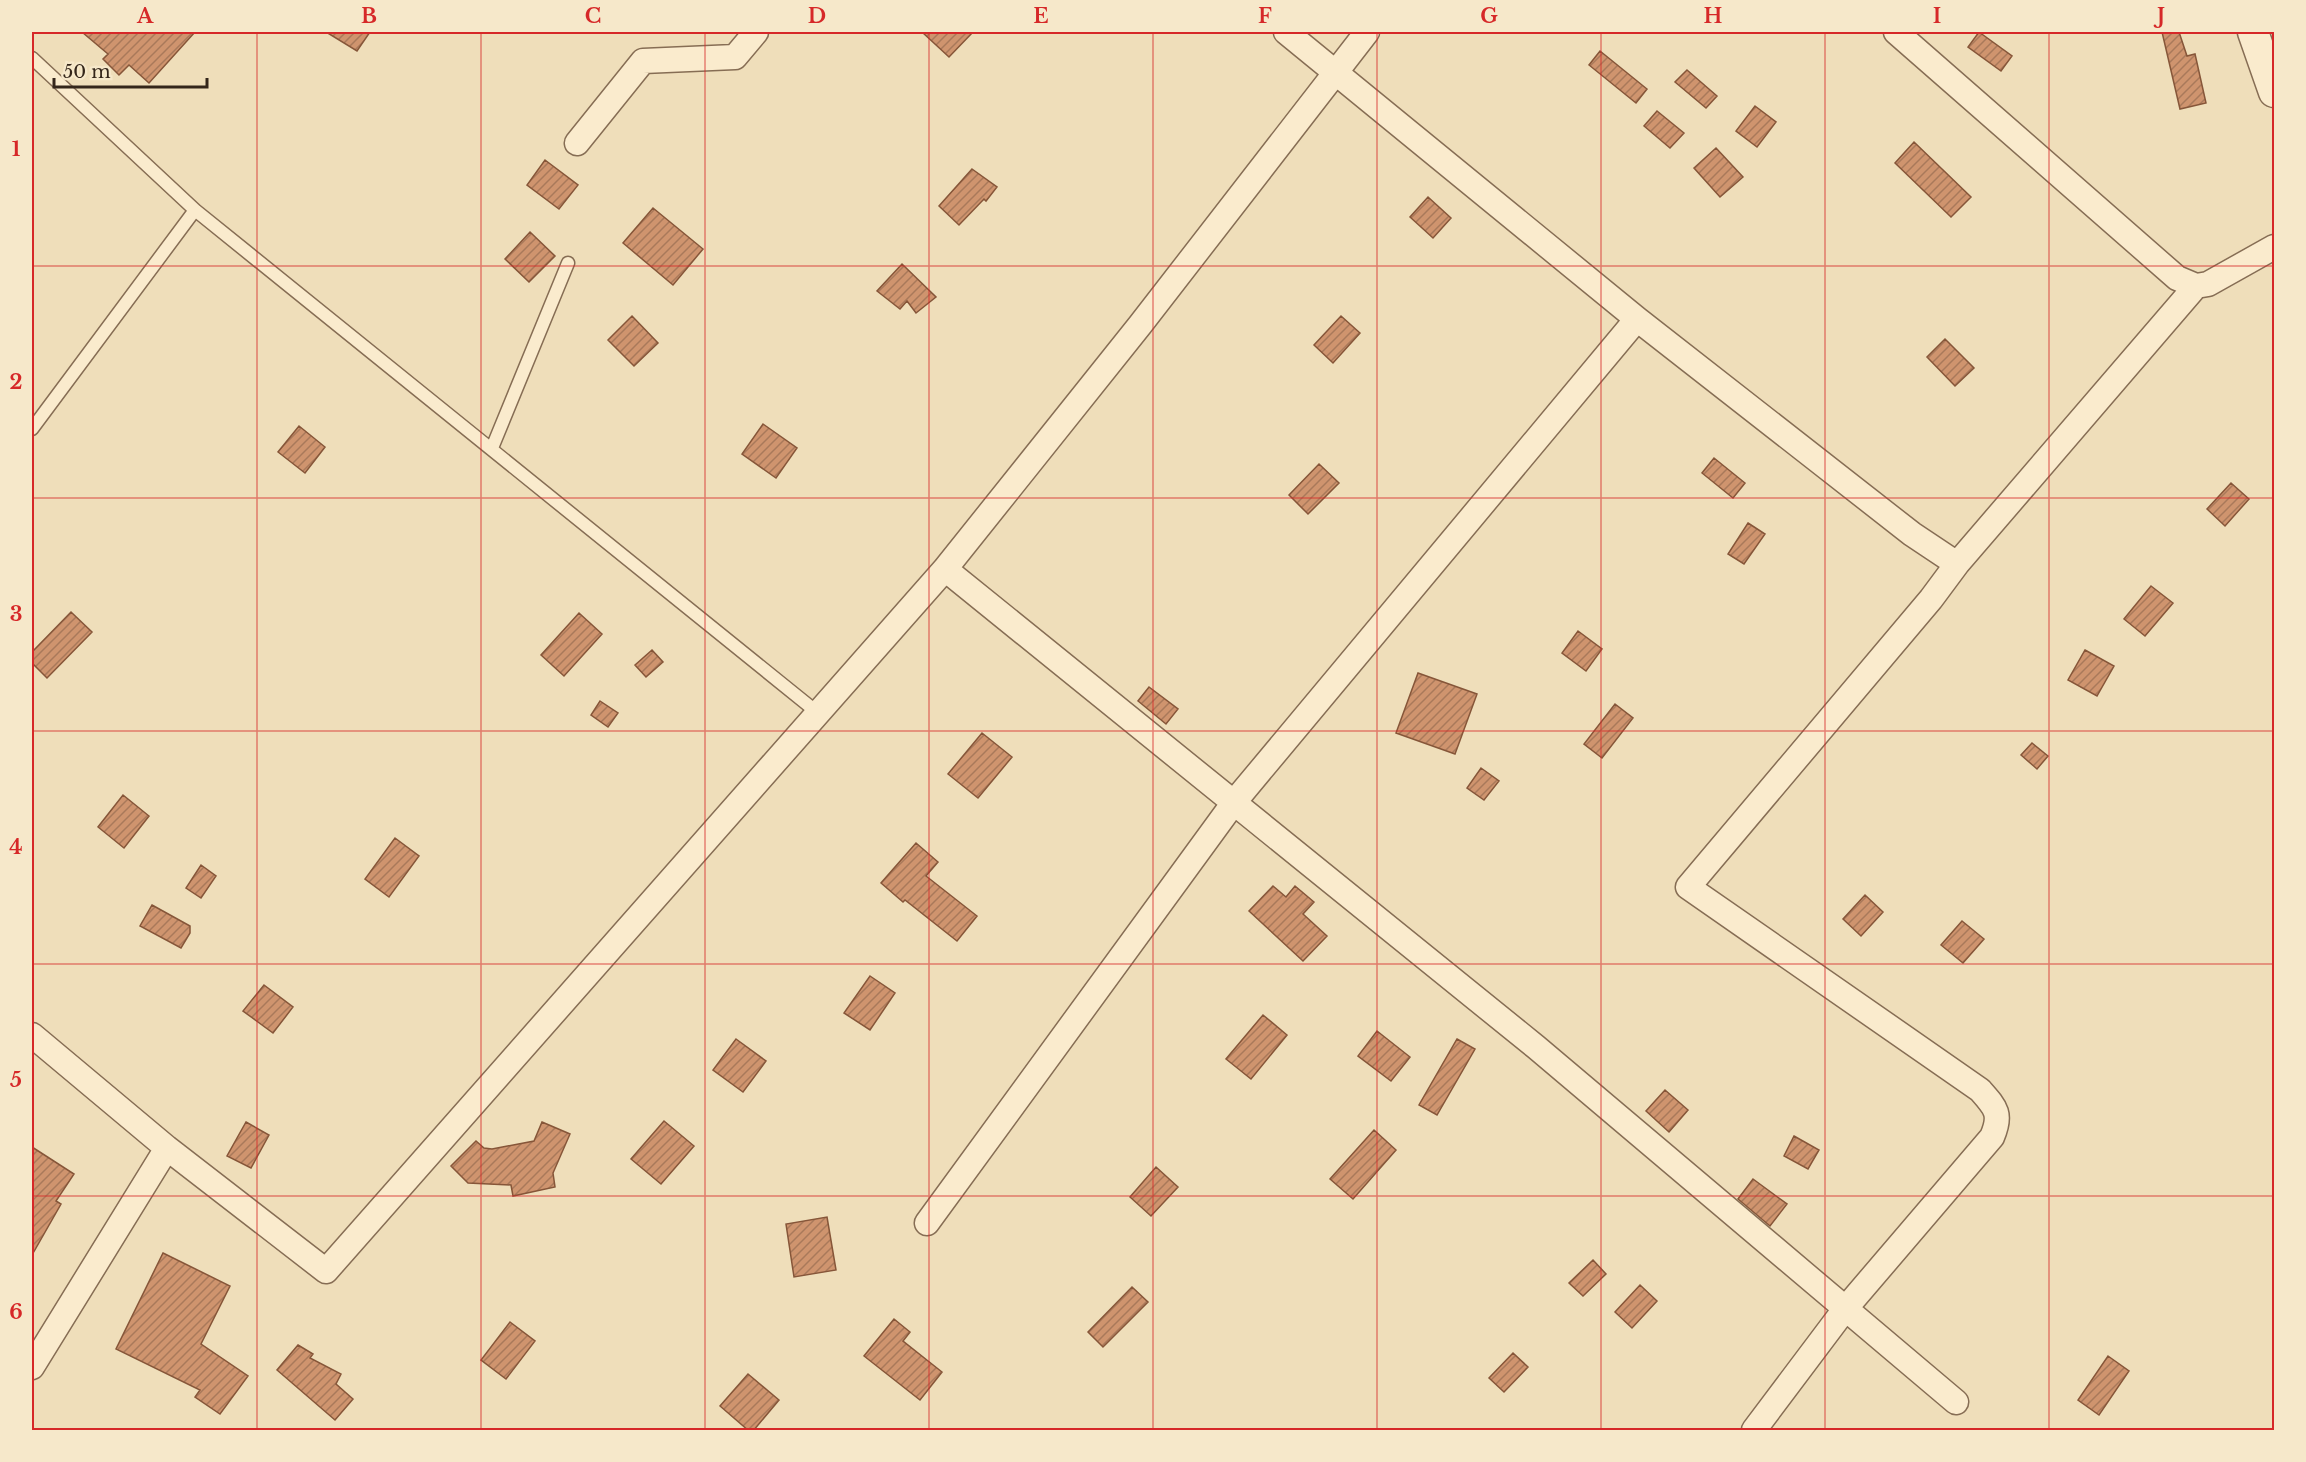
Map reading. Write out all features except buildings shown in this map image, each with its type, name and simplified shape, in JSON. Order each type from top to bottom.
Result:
[{"type":"street","points":[[577,143],[643,61],[735,57],[756,32]]},
{"type":"street","points":[[1286,32],[1637,319],[1912,534],[1957,564]]},
{"type":"street","points":[[32,1035],[167,1148],[326,1271],[945,569],[1148,316],[1367,32]]},
{"type":"street","points":[[1896,32],[2177,278],[2196,286],[2208,284],[2274,247]]},
{"type":"street","points":[[2253,32],[2274,92]]},
{"type":"street","points":[[1754,1431],[1845,1309],[1992,1137],[1998,1124],[1995,1107],[1980,1090],[1688,887],[1931,599],[1957,564],[2196,286]]},
{"type":"street","points":[[927,1222],[1235,801],[1637,319]]},
{"type":"street","points":[[945,569],[1235,801],[1536,1047],[1956,1402]]},
{"type":"street","points":[[32,1367],[167,1148]]},
{"type":"lane","points":[[32,58],[195,210],[818,713]]},
{"type":"lane","points":[[32,429],[195,210]]},
{"type":"lane","points":[[492,448],[568,263]]}]
